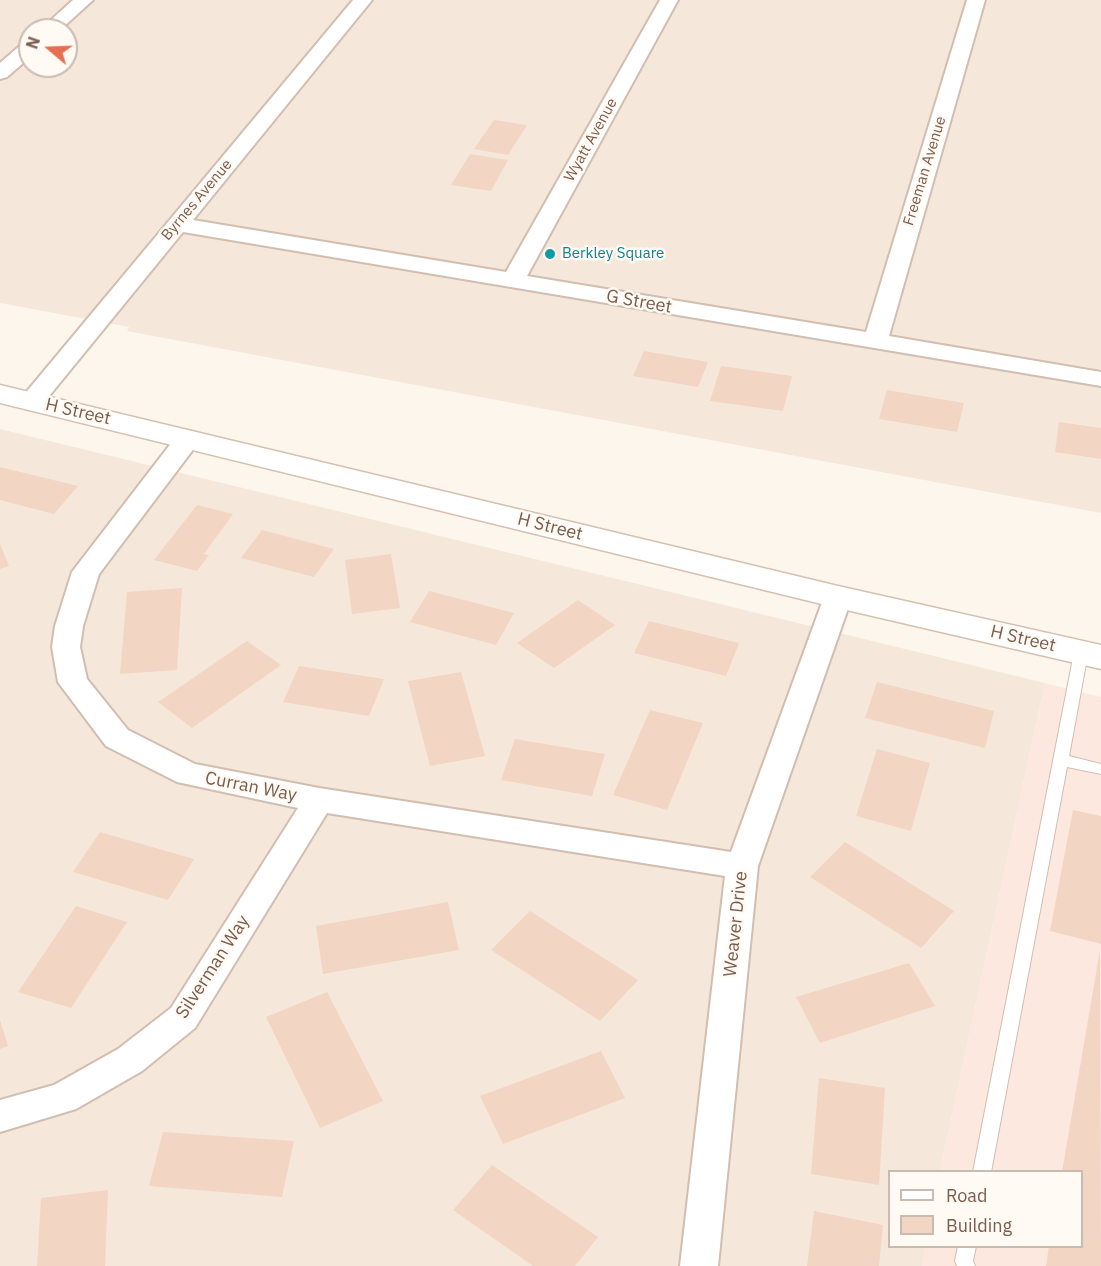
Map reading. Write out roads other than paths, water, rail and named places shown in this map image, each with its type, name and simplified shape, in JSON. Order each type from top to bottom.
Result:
[{"type":"street","points":[[63,18],[84,0]]},
{"type":"street","name":"Byrnes Avenue","points":[[32,401],[363,0]]},
{"type":"street","name":"Wyatt Avenue","points":[[513,281],[669,0]]},
{"type":"street","name":"Freeman Avenue","points":[[875,342],[976,0]]},
{"type":"street","points":[[0,73],[18,57]]},
{"type":"street","name":"G Street","points":[[177,224],[1101,379]]},
{"type":"street","name":"H Street","points":[[0,394],[838,597],[1091,655]]},
{"type":"street","name":"Curran Way","points":[[188,439],[86,572],[69,626],[66,647],[73,682],[117,738],[188,774],[319,800],[742,866]]},
{"type":"street","name":"Weaver Drive","points":[[699,1266],[742,866],[838,597]]},
{"type":"street","name":"Silverman Way","points":[[0,1116],[63,1098],[130,1060],[183,1018],[319,800]]},
{"type":"lane","points":[[981,1170],[1061,760],[1091,655]]},
{"type":"lane","points":[[1061,760],[1101,769]]},
{"type":"lane","points":[[966,1266],[964,1261],[967,1248]]},
{"type":"place","name":"Berkley Square","points":[[550,254]]}]
